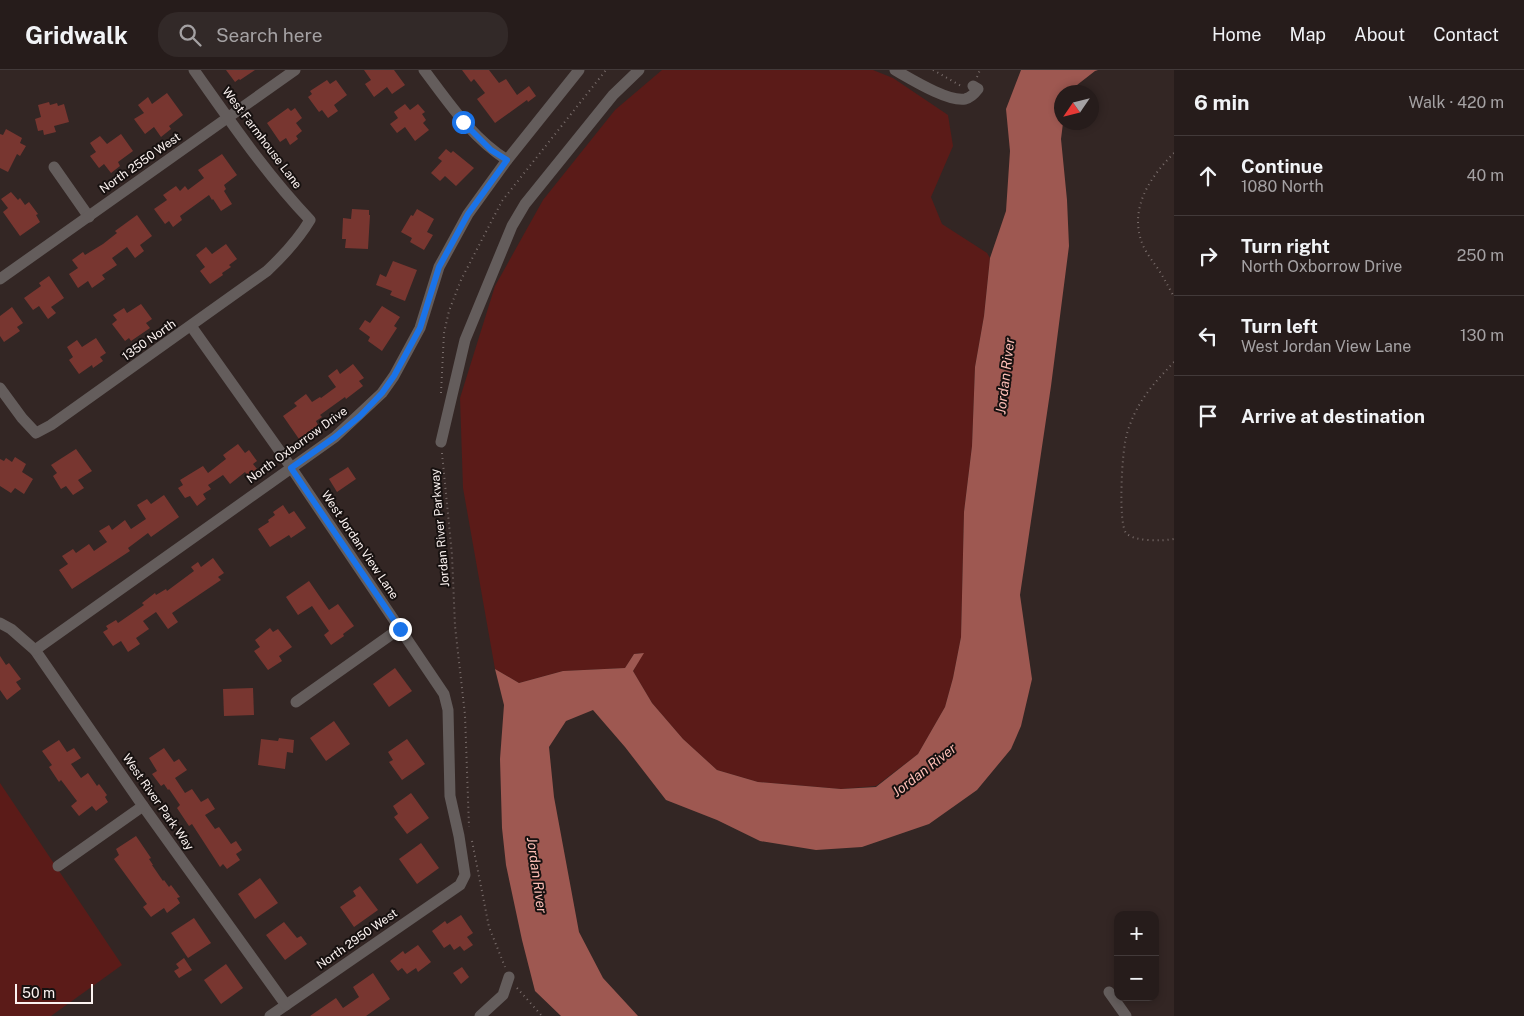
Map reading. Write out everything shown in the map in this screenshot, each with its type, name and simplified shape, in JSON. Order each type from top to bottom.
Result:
[{"type":"street","name":"West Farmhouse Lane","points":[[194,70],[288,197],[310,220]]},
{"type":"street","name":"North 2550 West","points":[[0,279],[295,70]]},
{"type":"street","points":[[424,70],[463,122],[491,150],[507,160]]},
{"type":"street","name":"North Oxborrow Drive","points":[[35,650],[335,437],[382,393],[394,376],[420,328],[439,267],[468,214],[507,160],[579,70]]},
{"type":"street","points":[[441,442],[465,340],[512,226],[525,204],[612,95],[639,70]]},
{"type":"street","points":[[895,70],[946,97],[965,99],[974,94],[978,89],[973,86]]},
{"type":"street","points":[[54,167],[89,217]]},
{"type":"street","name":"1350 North","points":[[0,388],[22,418],[36,433],[59,420],[267,271],[288,252],[310,220]]},
{"type":"street","name":"West Jordan View Lane","points":[[191,326],[291,468],[444,694],[448,710],[450,796],[465,875],[460,885]]},
{"type":"street","name":"West River Park Way","points":[[0,622],[35,650],[143,806],[286,1005]]},
{"type":"street","points":[[296,702],[400,629]]},
{"type":"street","points":[[58,866],[143,806]]},
{"type":"street","name":"North 2950 West","points":[[270,1016],[460,885]]},
{"type":"street","points":[[480,1016],[503,995],[509,977]]},
{"type":"street","points":[[1109,992],[1126,1016]]},
{"type":"path","points":[[441,395],[444,333],[449,310],[466,271],[502,201],[606,70]]},
{"type":"path","points":[[933,70],[962,87],[973,86],[980,70]]},
{"type":"path","points":[[1174,153],[1149,182],[1142,197],[1138,213],[1138,231],[1142,245],[1174,296]]},
{"type":"path","points":[[1174,362],[1145,395],[1130,424],[1124,452],[1122,499],[1123,527],[1132,537],[1152,540],[1174,539]]},
{"type":"path","name":"Jordan River Parkway","points":[[441,442],[452,555],[455,626],[465,715],[469,828]]},
{"type":"path","points":[[471,837],[489,927],[509,977],[520,994],[542,1016]]},
{"type":"shaded area","points":[[662,70],[873,70],[893,78],[948,115],[953,146],[931,197],[942,224],[987,253],[990,258],[984,316],[975,367],[972,446],[964,512],[961,637],[945,707],[918,754],[876,786],[841,789],[758,782],[717,770],[683,739],[652,703],[633,671],[643,653],[634,654],[625,668],[563,671],[519,683],[495,669],[463,488],[460,398],[495,286],[543,200],[615,110]]},
{"type":"shaded area","points":[[0,783],[122,965],[51,1016],[0,1016]]},
{"type":"water","name":"Jordan River","points":[[1021,70],[1098,70],[1077,85],[1054,85],[1054,130],[1062,130],[1061,139],[1069,246],[1051,386],[1020,595],[1032,679],[1021,726],[1011,749],[977,790],[929,824],[862,847],[816,850],[760,841],[717,820],[666,800],[625,747],[593,710],[566,721],[549,747],[554,797],[579,932],[603,978],[638,1016],[561,1016],[535,991],[506,865],[502,828],[500,759],[504,705],[495,669],[519,683],[563,671],[625,668],[634,654],[644,653],[633,671],[652,703],[683,739],[717,770],[758,782],[841,789],[876,787],[918,754],[945,707],[961,637],[964,512],[972,446],[975,367],[984,316],[990,258],[1006,211],[1010,151],[1006,109]]},
{"type":"building","points":[[226,70],[255,70],[235,82]]},
{"type":"building","points":[[364,70],[394,70],[405,85],[392,94],[387,87],[374,97],[365,84],[371,80]]},
{"type":"building","points":[[462,70],[489,70],[499,83],[506,79],[517,95],[529,86],[536,96],[528,102],[527,100],[495,123],[477,99],[485,93],[474,79],[471,82]]},
{"type":"building","points":[[327,80],[330,84],[336,80],[347,95],[334,105],[338,111],[328,118],[322,110],[319,112],[308,97],[312,94],[310,91]]},
{"type":"building","points":[[167,93],[183,115],[169,126],[171,129],[161,137],[154,127],[145,134],[134,119],[144,113],[138,105],[148,97],[152,104]]},
{"type":"building","points":[[49,102],[50,105],[57,103],[58,106],[64,104],[69,122],[54,126],[56,132],[44,135],[43,130],[38,131],[35,119],[41,117],[38,105]]},
{"type":"building","points":[[405,104],[410,110],[418,104],[425,112],[422,114],[426,120],[423,123],[429,130],[415,141],[405,127],[397,133],[390,124],[398,118],[394,112]]},
{"type":"building","points":[[288,108],[291,111],[295,108],[302,118],[296,123],[302,131],[296,136],[298,139],[290,145],[286,138],[280,142],[267,123]]},
{"type":"building","points":[[6,129],[22,138],[20,143],[26,146],[20,156],[17,154],[8,172],[0,168],[0,134],[3,135]]},
{"type":"building","points":[[121,134],[133,151],[118,162],[120,166],[111,173],[104,164],[99,168],[90,156],[96,152],[90,143],[100,136],[107,144]]},
{"type":"building","points":[[446,149],[451,153],[453,151],[474,168],[456,186],[445,176],[440,181],[431,173],[442,161],[438,158]]},
{"type":"building","points":[[222,154],[237,175],[224,185],[226,189],[224,191],[232,204],[221,211],[209,195],[180,216],[182,220],[173,227],[169,221],[165,224],[154,209],[167,200],[163,195],[176,186],[180,191],[185,186],[188,190],[204,178],[198,170]]},
{"type":"building","points":[[11,192],[18,200],[20,198],[25,205],[29,202],[38,214],[36,215],[40,222],[20,236],[3,212],[8,208],[1,199]]},
{"type":"building","points":[[352,209],[369,210],[368,249],[345,248],[346,239],[342,239],[343,218],[351,219]]},
{"type":"building","points":[[417,209],[434,219],[427,232],[433,235],[424,250],[410,242],[412,238],[401,232]]},
{"type":"building","points":[[137,215],[152,236],[140,245],[144,251],[135,258],[127,247],[112,258],[117,265],[102,275],[105,279],[92,288],[88,281],[78,288],[69,274],[78,268],[72,260],[83,252],[85,255],[103,244],[117,233],[115,231]]},
{"type":"building","points":[[226,244],[237,259],[229,265],[231,267],[222,273],[223,275],[210,284],[200,271],[205,267],[196,255],[206,247],[212,254]]},
{"type":"building","points":[[393,261],[417,270],[405,301],[390,295],[392,291],[376,285],[380,274],[386,277]]},
{"type":"building","points":[[49,276],[64,298],[51,307],[56,313],[48,319],[39,306],[33,310],[24,298],[41,286],[39,283]]},
{"type":"building","points":[[141,304],[152,319],[146,323],[150,328],[131,341],[129,338],[125,341],[112,324],[117,320],[113,315],[124,308],[127,313]]},
{"type":"building","points":[[382,306],[400,317],[394,326],[397,328],[382,351],[368,341],[370,337],[359,329],[365,320],[370,323]]},
{"type":"building","points":[[12,307],[23,323],[17,327],[20,331],[4,342],[0,336],[0,316]]},
{"type":"building","points":[[96,338],[106,353],[100,357],[103,361],[93,368],[92,365],[79,374],[69,360],[73,357],[67,347],[77,340],[82,347]]},
{"type":"building","points":[[353,364],[364,378],[359,381],[363,386],[320,415],[322,417],[316,421],[318,425],[299,439],[283,416],[297,406],[294,403],[306,394],[312,402],[336,387],[328,376],[337,369],[340,374]]},
{"type":"building","points":[[238,444],[245,453],[249,450],[257,461],[253,464],[257,469],[248,476],[245,472],[230,484],[223,475],[208,485],[211,489],[203,494],[206,499],[197,506],[190,496],[185,498],[178,488],[183,485],[180,480],[203,466],[208,473],[226,459],[223,455]]},
{"type":"building","points":[[76,449],[92,471],[78,480],[84,488],[73,495],[66,486],[61,489],[53,476],[57,473],[51,465]]},
{"type":"building","points":[[15,457],[26,464],[22,472],[33,479],[24,494],[15,488],[11,493],[0,486],[0,459],[4,461],[6,458],[12,462]]},
{"type":"building","points":[[348,467],[356,479],[337,492],[329,479]]},
{"type":"building","points":[[164,495],[179,517],[151,537],[148,533],[128,548],[130,551],[72,589],[59,570],[68,564],[62,556],[73,549],[76,553],[89,544],[94,551],[107,542],[99,531],[109,525],[112,530],[125,520],[131,529],[146,519],[137,505],[147,499],[151,504]]},
{"type":"building","points":[[283,505],[289,514],[294,511],[306,528],[291,538],[289,535],[270,547],[258,529],[269,522],[268,520],[275,515],[273,512]]},
{"type":"building","points":[[213,558],[224,573],[218,577],[221,580],[172,613],[178,622],[168,629],[156,612],[143,621],[149,629],[136,638],[140,644],[128,652],[121,641],[113,646],[103,632],[108,629],[106,626],[116,620],[118,623],[144,605],[142,603],[155,593],[156,595],[166,589],[167,591],[194,571],[191,567],[198,562],[201,567]]},
{"type":"building","points":[[309,581],[329,610],[338,604],[354,626],[331,645],[324,635],[329,631],[312,606],[298,615],[286,597]]},
{"type":"building","points":[[270,628],[273,632],[278,629],[292,647],[279,656],[282,661],[268,670],[254,651],[260,647],[255,640]]},
{"type":"building","points":[[0,656],[6,665],[9,663],[21,679],[16,682],[21,689],[7,700],[0,690]]},
{"type":"building","points":[[395,668],[412,691],[389,707],[373,684]]},
{"type":"building","points":[[253,688],[254,715],[224,716],[223,689]]},
{"type":"building","points":[[334,721],[350,744],[326,761],[310,738]]},
{"type":"building","points":[[279,738],[294,740],[293,753],[287,752],[285,769],[258,765],[261,739],[278,741]]},
{"type":"building","points":[[407,739],[425,764],[402,780],[389,762],[393,760],[388,752]]},
{"type":"building","points":[[59,740],[67,752],[74,748],[81,758],[71,764],[81,778],[88,773],[97,786],[99,784],[107,795],[105,797],[108,802],[96,811],[92,806],[79,816],[71,806],[77,801],[61,780],[59,782],[49,767],[52,765],[42,751]]},
{"type":"building","points":[[164,748],[174,762],[179,759],[187,770],[175,778],[185,793],[192,789],[201,802],[208,798],[215,809],[205,815],[215,829],[219,827],[231,844],[236,841],[242,850],[236,854],[240,860],[227,869],[223,864],[220,867],[192,824],[189,826],[177,808],[180,805],[169,789],[164,784],[161,786],[152,774],[157,771],[149,758]]},
{"type":"building","points":[[411,793],[429,818],[407,834],[394,817],[398,814],[393,806]]},
{"type":"building","points":[[136,836],[151,858],[149,859],[152,865],[163,881],[169,887],[171,885],[180,897],[177,898],[180,903],[167,913],[164,908],[151,917],[143,907],[147,904],[114,859],[119,855],[116,849]]},
{"type":"building","points":[[421,843],[439,868],[417,884],[399,859]]},
{"type":"building","points":[[260,878],[278,903],[255,919],[238,894]]},
{"type":"building","points":[[360,886],[378,910],[354,927],[340,907],[356,896],[353,891]]},
{"type":"building","points":[[461,915],[473,933],[467,937],[473,945],[464,951],[460,946],[454,950],[450,944],[444,948],[432,931],[445,921],[447,924]]},
{"type":"building","points":[[194,918],[211,943],[188,958],[171,933]]},
{"type":"building","points":[[284,922],[297,938],[301,936],[307,944],[285,960],[266,935]]},
{"type":"building","points":[[418,945],[431,962],[418,972],[416,968],[407,974],[402,968],[398,971],[390,961],[403,951],[405,954]]},
{"type":"building","points":[[184,958],[192,970],[179,978],[174,971],[179,968],[176,964]]},
{"type":"building","points":[[226,964],[243,988],[221,1004],[204,980]]},
{"type":"building","points":[[462,967],[469,977],[461,984],[453,973]]},
{"type":"building","points":[[373,973],[390,999],[366,1016],[310,1016],[336,998],[343,1008],[359,997],[353,987]]},
{"type":"route","points":[[400,629],[291,468],[335,437],[360,416],[382,393],[394,376],[420,328],[439,267],[468,214],[507,160],[491,150],[463,122]]}]
